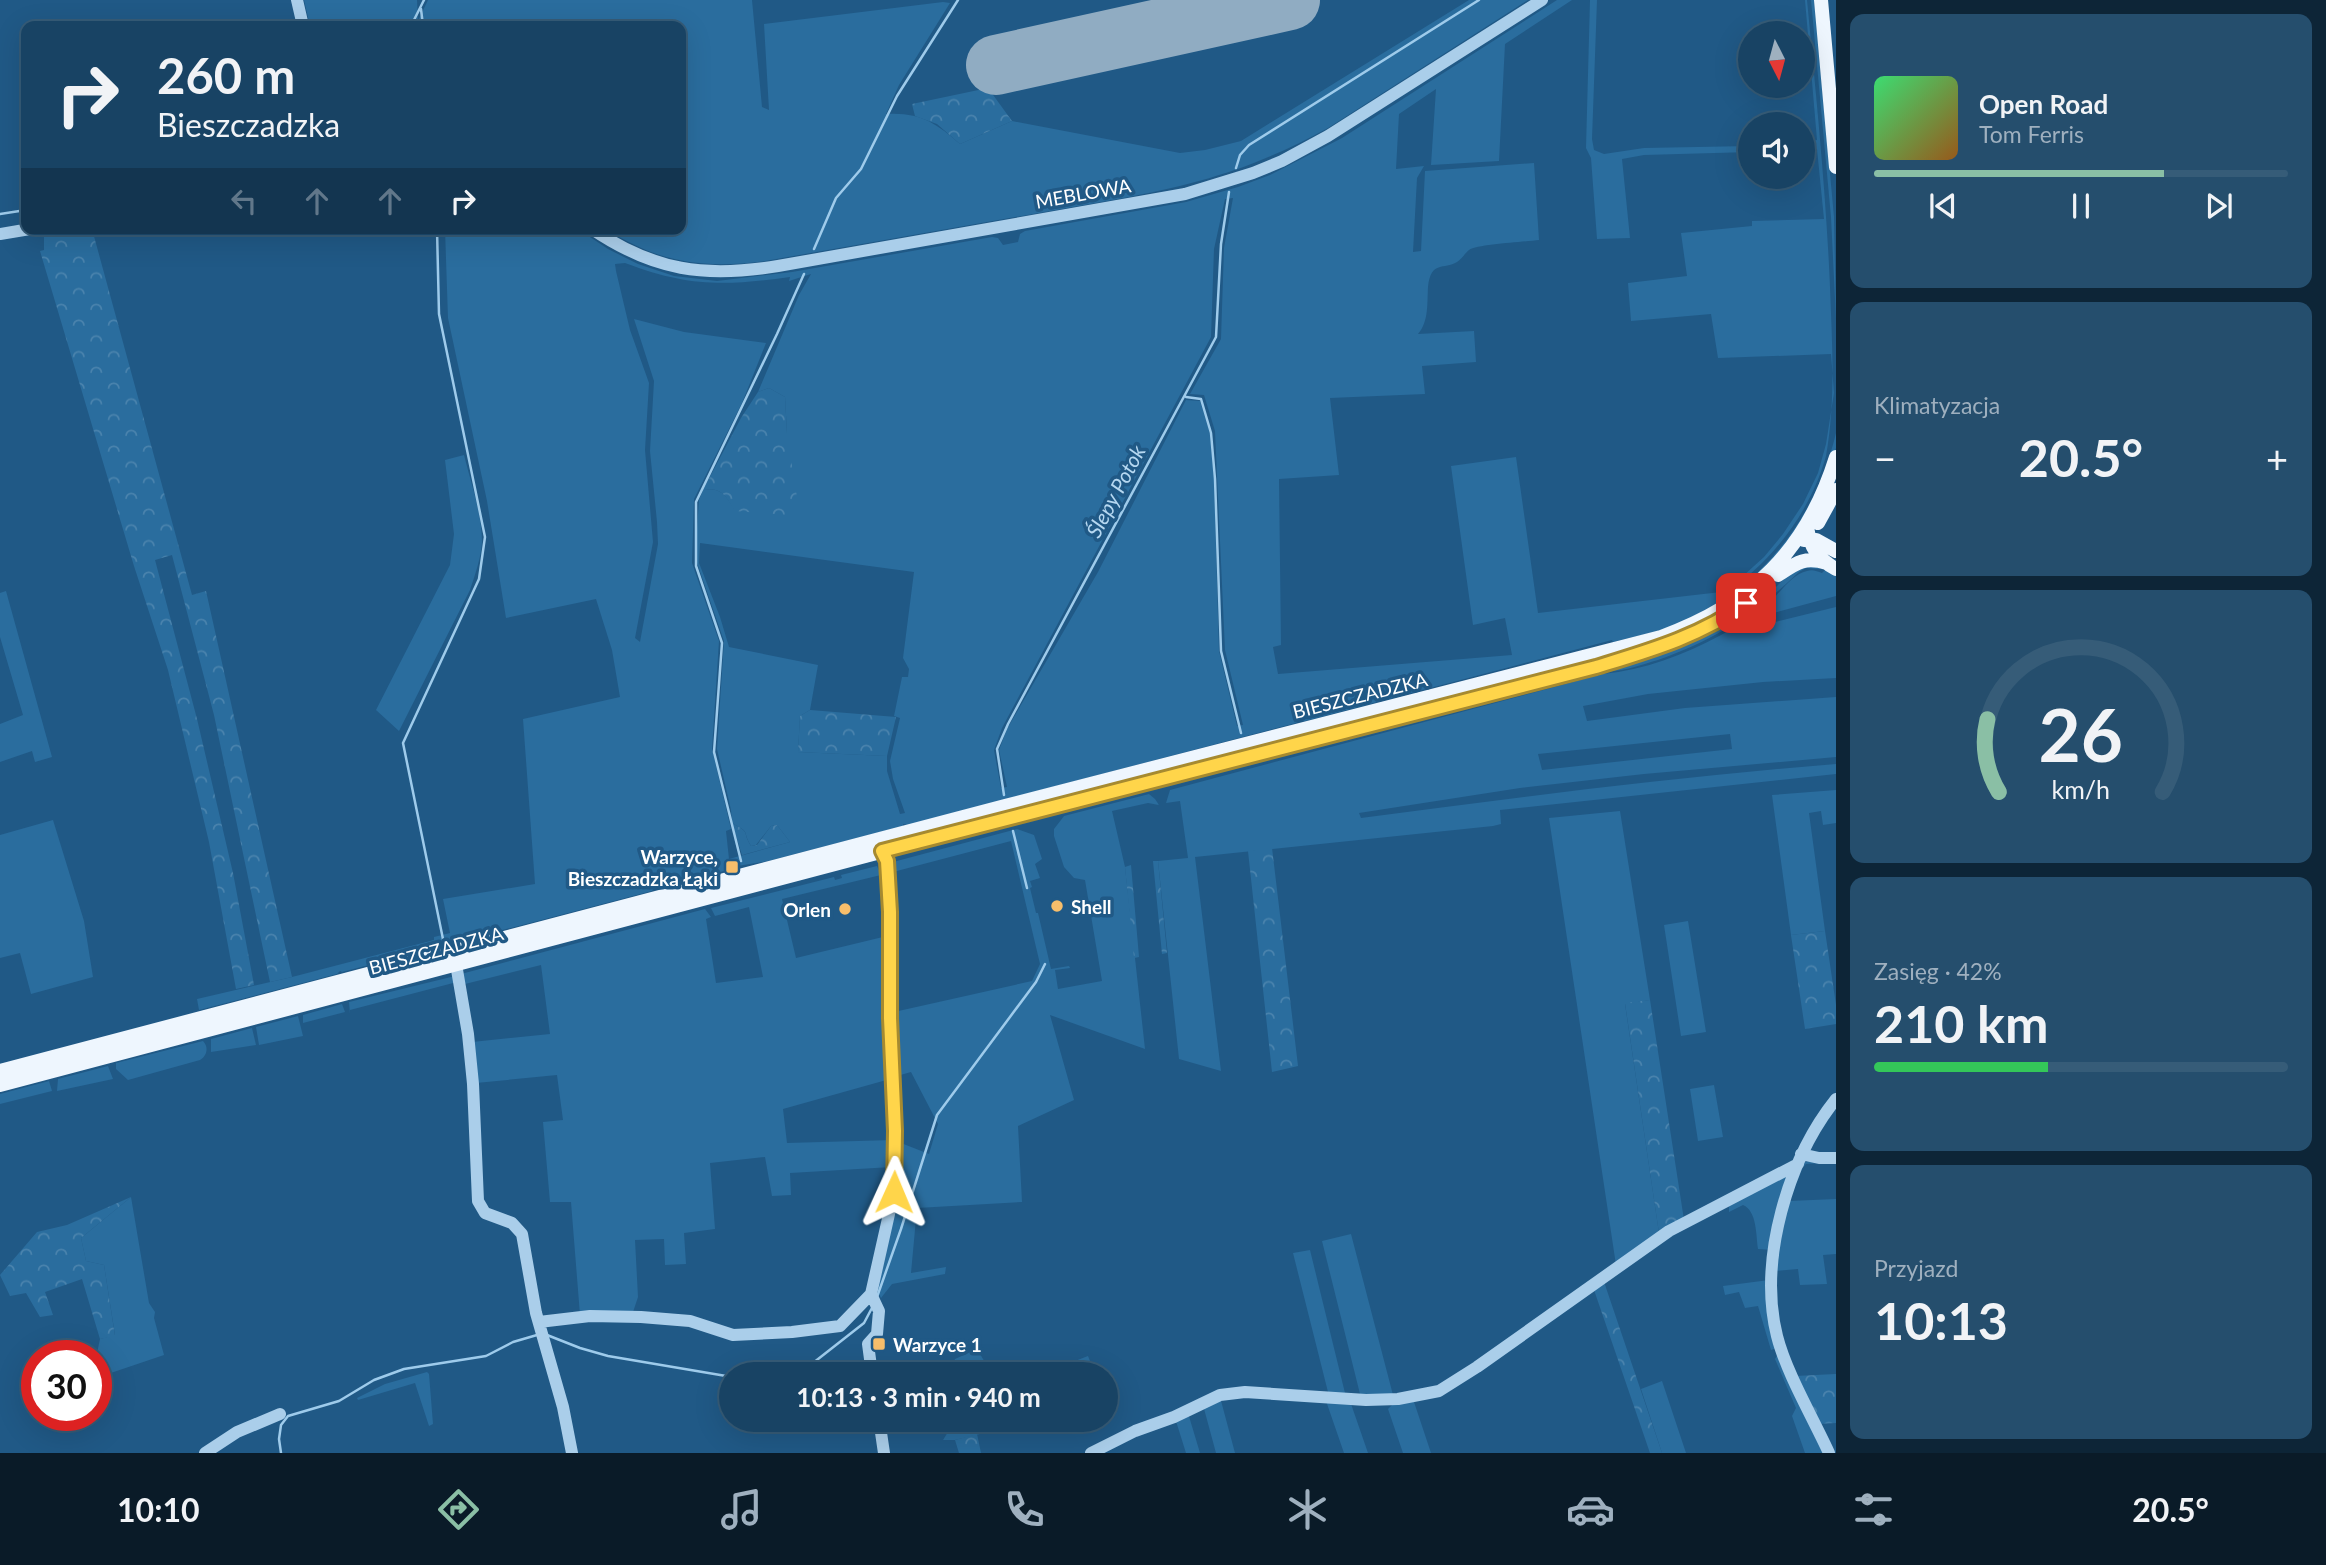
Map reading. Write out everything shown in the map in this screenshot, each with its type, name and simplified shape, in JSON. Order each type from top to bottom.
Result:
[{"type":"main road","points":[[1821,0],[1836,167]]},
{"type":"main road","points":[[1804,536],[1828,483],[1836,457]]},
{"type":"main road","points":[[1804,536],[1824,513],[1836,490]]},
{"type":"main road","points":[[1824,513],[1825,536],[1835,551]]},
{"type":"main road","points":[[1804,536],[1835,551]]},
{"type":"main road","points":[[1804,536],[1831,566]]},
{"type":"main road","name":"BIESZCZADZKA","points":[[0,1084],[1596,667],[1674,642],[1720,621],[1760,593],[1778,575],[1804,536]]},
{"type":"main road","name":"BIESZCZADZKA","points":[[0,1071],[1661,637],[1694,625],[1721,611],[1765,575],[1804,536]]},
{"type":"main road","points":[[1778,575],[1808,559],[1831,566]]},
{"type":"street","points":[[297,0],[302,21]]},
{"type":"street","name":"MEBLOWA","points":[[602,235],[635,255],[666,266],[701,272],[730,273],[778,267],[1185,194],[1253,173],[1307,149],[1542,0]]},
{"type":"street","points":[[0,234],[21,230]]},
{"type":"street","name":"BIESZCZADZKA","points":[[859,845],[872,845],[886,854],[895,841],[906,833]]},
{"type":"street","points":[[870,1362],[868,1344],[877,1334],[879,1311],[873,1299],[894,1192],[895,1131],[886,854]]},
{"type":"street","points":[[456,964],[473,1084],[478,1201],[485,1213],[512,1223],[522,1234],[533,1300],[563,1407],[572,1453]]},
{"type":"street","points":[[1829,1453],[1780,1346],[1772,1310],[1772,1277],[1781,1214],[1800,1159],[1812,1131],[1836,1099]]},
{"type":"street","points":[[1091,1453],[1220,1395],[1245,1392],[1377,1399],[1420,1396],[1439,1391],[1669,1231],[1800,1159],[1836,1158]]},
{"type":"street","points":[[542,1331],[590,1316],[690,1321],[733,1335],[792,1332],[840,1326],[873,1299]]},
{"type":"street","points":[[205,1453],[237,1432],[281,1414]]},
{"type":"street","points":[[881,1432],[884,1453]]},
{"type":"green space","points":[[304,0],[417,0],[418,21],[309,21]]},
{"type":"green space","points":[[428,0],[752,0],[762,107],[769,110],[764,24],[950,3],[899,85],[886,114],[909,115],[927,120],[960,144],[1012,121],[1180,153],[1241,141],[1469,0],[1528,0],[1328,128],[1251,164],[1175,187],[765,261],[722,264],[682,261],[617,235],[686,235],[686,21],[418,21]]},
{"type":"green space","points":[[1557,0],[1572,0],[1505,44],[1499,161],[1431,165],[1436,89],[1399,114],[1396,169],[1424,166],[1417,178],[1413,252],[1421,251],[1425,171],[1534,163],[1539,240],[1474,248],[1457,262],[1435,269],[1428,287],[1426,318],[1418,334],[1474,331],[1476,362],[1422,366],[1425,394],[1330,398],[1339,475],[1279,479],[1281,645],[1273,647],[1278,674],[1512,655],[1505,618],[1473,625],[1451,466],[1516,457],[1538,613],[1721,592],[1764,557],[1803,504],[1818,473],[1831,410],[1826,456],[1810,497],[1773,551],[1758,567],[1724,594],[1725,597],[1739,589],[1760,570],[1798,524],[1817,490],[1836,433],[1836,448],[1827,477],[1802,527],[1746,587],[1674,627],[1613,642],[1612,640],[1305,721],[1299,720],[1296,723],[768,861],[731,867],[659,889],[654,888],[652,891],[199,1010],[197,999],[434,940],[434,937],[450,933],[443,899],[535,884],[523,719],[620,697],[612,650],[596,599],[506,618],[487,501],[448,318],[445,235],[587,235],[638,264],[674,276],[717,281],[792,272],[992,237],[998,238],[1003,245],[1018,242],[1020,234],[1025,231],[1186,202],[1270,175],[1342,138]],"holes":[[[1233,198],[1224,248],[1221,339],[1190,394],[1204,395],[1215,431],[1225,650],[1243,725],[1237,726],[1219,651],[1214,478],[1210,433],[1200,401],[1186,400],[1098,572],[1007,729],[999,750],[1007,787],[1001,788],[994,750],[1002,728],[1211,337],[1214,249],[1225,199]],[[625,263],[668,277],[707,282],[746,282],[790,277],[789,281],[811,274],[799,295],[758,392],[769,388],[785,397],[787,434],[736,511],[719,491],[703,490],[699,500],[695,557],[724,641],[717,749],[732,823],[744,831],[751,846],[756,845],[771,826],[777,825],[790,842],[729,859],[726,831],[731,829],[712,749],[719,641],[692,563],[694,499],[742,403],[766,343],[684,332],[634,319],[654,381],[650,451],[658,544],[640,642],[635,638],[653,542],[645,450],[649,383],[630,330],[616,271],[615,264]],[[700,543],[914,572],[903,658],[909,669],[908,677],[902,677],[894,716],[900,718],[890,761],[893,779],[905,813],[900,814],[887,771],[887,756],[798,752],[800,716],[810,710],[818,665],[729,647],[699,563]]]},
{"type":"green space","points":[[1590,0],[1597,0],[1592,139],[1594,150],[1604,154],[1644,148],[1738,146],[1738,152],[1644,155],[1622,159],[1630,238],[1597,239],[1591,158],[1586,148]]},
{"type":"green space","points":[[1807,0],[1809,21],[1807,21]]},
{"type":"green space","points":[[1811,0],[1814,0],[1834,217],[1836,319],[1831,217]]},
{"type":"green space","points":[[988,88],[1012,121],[960,144],[937,124],[915,116],[912,104]]},
{"type":"green space","points":[[1815,90],[1830,287],[1832,373],[1831,354],[1718,358],[1711,314],[1631,321],[1628,283],[1687,276],[1681,233],[1752,226],[1752,221],[1824,219],[1815,149]]},
{"type":"green space","points":[[94,235],[192,595],[206,591],[292,977],[270,982],[214,715],[172,555],[155,560],[197,719],[233,873],[254,985],[236,989],[209,842],[168,670],[134,566],[40,251],[44,250],[44,236]]},
{"type":"green space","points":[[1832,373],[1834,393],[1831,410]]},
{"type":"green space","points":[[769,388],[785,397],[787,434],[800,516],[735,511],[719,491],[703,490],[741,418],[758,392]]},
{"type":"green space","points":[[464,455],[480,521],[482,542],[479,560],[470,590],[399,731],[376,710],[450,565],[454,534],[445,460]]},
{"type":"green space","points":[[1798,567],[1821,567],[1806,568],[1799,572],[1750,613],[1698,644],[1638,666],[1605,671],[1682,645],[1719,629],[1754,607]]},
{"type":"green space","points":[[1826,569],[1836,576],[1836,596],[1759,617],[1747,629],[1836,607],[1836,678],[1763,682],[1648,694],[1583,706],[1587,721],[1685,708],[1836,697],[1836,757],[1520,788],[1359,813],[1361,818],[1598,788],[1836,764],[1836,774],[1500,810],[1501,824],[1493,826],[1195,857],[1221,1071],[1179,1059],[1158,861],[1188,858],[1180,801],[1166,803],[1170,790],[1664,660],[1707,642],[1744,622],[1766,606],[1801,573],[1811,570],[1822,573]],"holes":[[[1730,734],[1732,749],[1542,770],[1538,754]]]},
{"type":"green space","points":[[6,591],[52,757],[35,762],[32,751],[0,762],[0,724],[23,715],[0,637],[0,593]]},
{"type":"green space","points":[[810,710],[896,717],[887,756],[798,752],[800,716]]},
{"type":"green space","points":[[1836,790],[1836,823],[1823,825],[1821,811],[1809,813],[1825,931],[1791,935],[1772,795]]},
{"type":"green space","points":[[1149,794],[1159,805],[1148,803],[1112,811],[1125,867],[1145,1049],[1050,1015],[1074,1100],[1018,1126],[1022,1202],[917,1208],[911,1273],[946,1267],[945,1274],[892,1284],[881,1298],[877,1290],[901,1143],[929,1154],[938,1124],[911,1072],[897,1076],[894,1012],[1032,981],[1040,964],[1011,841],[893,872],[893,862],[1017,829],[1034,835],[1042,859],[1035,864],[1040,878],[1030,881],[1030,888],[1051,969],[1070,968],[1055,970],[1058,989],[1102,981],[1085,880],[1074,878],[1064,867],[1054,829],[1064,816]]},
{"type":"green space","points":[[1620,811],[1650,1000],[1625,1004],[1659,1233],[1616,1265],[1549,818]]},
{"type":"green space","points":[[53,820],[84,921],[93,977],[31,994],[20,953],[0,958],[0,835]]},
{"type":"green space","points":[[732,823],[744,831],[751,846],[757,845],[771,826],[777,825],[790,842],[742,855]]},
{"type":"green space","points":[[1272,848],[1298,1066],[1272,1072],[1248,851]]},
{"type":"green space","points":[[1153,861],[1158,861],[1167,953],[1162,954]]},
{"type":"green space","points":[[1131,865],[1139,957],[1134,958],[1125,867]]},
{"type":"green space","points":[[877,866],[881,875],[782,899],[796,958],[887,936],[890,1079],[783,1109],[787,1143],[893,1140],[892,1167],[790,1173],[791,1195],[772,1196],[765,1157],[710,1163],[715,1229],[684,1233],[686,1264],[665,1265],[664,1239],[635,1240],[638,1297],[633,1312],[580,1315],[571,1202],[550,1202],[543,1122],[563,1120],[557,1075],[476,1083],[472,1042],[550,1034],[541,965],[465,984],[461,974],[705,909],[711,917],[706,919],[716,983],[763,977],[749,907],[715,916],[711,908],[834,877],[835,880],[842,878],[841,875]]},
{"type":"green space","points":[[1688,921],[1706,1032],[1681,1036],[1664,925]]},
{"type":"green space","points":[[1825,931],[1836,1005],[1836,1024],[1805,1029],[1791,935]]},
{"type":"green space","points":[[455,976],[457,982],[350,1010],[350,1014],[349,1002]]},
{"type":"green space","points":[[1650,1000],[1684,1220],[1659,1233],[1625,1003]]},
{"type":"green space","points":[[342,1004],[345,1012],[303,1023],[303,1015]]},
{"type":"green space","points":[[298,1016],[303,1036],[259,1045],[256,1027]]},
{"type":"green space","points":[[252,1028],[256,1045],[211,1052],[211,1039]]},
{"type":"green space","points":[[203,1041],[206,1051],[200,1060],[128,1080],[116,1069],[116,1063]]},
{"type":"green space","points":[[108,1066],[113,1079],[57,1091],[58,1079]]},
{"type":"green space","points":[[49,1081],[52,1091],[0,1104],[0,1094]]},
{"type":"green space","points":[[1714,1085],[1723,1137],[1698,1141],[1690,1089]]},
{"type":"green space","points":[[1805,1162],[1836,1162],[1806,1164],[1789,1201],[1836,1199],[1836,1254],[1823,1255],[1827,1284],[1800,1285],[1798,1269],[1775,1271],[1783,1212]]},
{"type":"green space","points":[[1790,1168],[1773,1250],[1758,1249],[1751,1212],[1743,1205],[1729,1212],[1729,1201]]},
{"type":"green space","points":[[131,1197],[149,1303],[155,1312],[154,1318],[164,1355],[112,1373],[112,1340],[100,1340],[115,1335],[104,1265],[86,1261],[81,1238]]},
{"type":"green space","points":[[131,1197],[81,1238],[86,1261],[104,1265],[115,1336],[100,1339],[82,1279],[45,1292],[53,1315],[40,1317],[26,1293],[10,1296],[0,1275],[37,1232],[67,1225]]},
{"type":"green space","points":[[1351,1234],[1393,1395],[1360,1394],[1322,1241]]},
{"type":"green space","points":[[1310,1250],[1345,1393],[1328,1392],[1293,1253]]},
{"type":"green space","points":[[1603,1279],[1662,1453],[1650,1453],[1593,1287]]},
{"type":"green space","points":[[1769,1280],[1777,1348],[1771,1350],[1758,1306],[1745,1308],[1739,1292],[1725,1295],[1723,1286]]},
{"type":"green space","points":[[977,1349],[985,1362],[954,1362]]},
{"type":"green space","points":[[1778,1354],[1825,1453],[1805,1453],[1792,1416],[1796,1408],[1775,1359]]},
{"type":"green space","points":[[1088,1356],[1090,1362],[1072,1362]]},
{"type":"green space","points":[[427,1372],[433,1424],[429,1426],[415,1383],[358,1400],[357,1398],[385,1384]]},
{"type":"green space","points":[[1836,1374],[1836,1423],[1817,1424],[1795,1376]]},
{"type":"green space","points":[[1662,1381],[1686,1453],[1662,1453],[1641,1389]]},
{"type":"green space","points":[[1220,1397],[1235,1453],[1216,1453],[1203,1405]]},
{"type":"green space","points":[[1325,1398],[1350,1401],[1368,1453],[1344,1453]]},
{"type":"green space","points":[[1413,1399],[1431,1453],[1403,1453],[1388,1409],[1392,1405]]},
{"type":"green space","points":[[1188,1413],[1200,1453],[1186,1453],[1175,1418]]},
{"type":"green space","points":[[948,1432],[988,1432],[955,1440],[943,1440]]},
{"type":"green space","points":[[977,1434],[981,1453],[959,1453],[955,1440]]},
{"type":"waterway","points":[[414,21],[424,0]]},
{"type":"waterway","points":[[814,249],[836,198],[861,169],[897,96],[958,0]]},
{"type":"waterway","name":"Ślepy Potok","points":[[1236,168],[1240,155],[1249,145],[1479,0]]},
{"type":"waterway","points":[[421,9],[422,21]]},
{"type":"waterway","name":"Ślepy Potok","points":[[1004,795],[997,749],[1008,724],[1216,337],[1221,244],[1229,192]]},
{"type":"waterway","points":[[0,214],[21,211]]},
{"type":"waterway","points":[[437,235],[439,314],[485,537],[479,579],[403,743],[444,944]]},
{"type":"waterway","points":[[741,861],[714,752],[722,643],[696,566],[696,502],[804,274]]},
{"type":"waterway","points":[[1186,397],[1201,399],[1211,433],[1221,651],[1241,733]]},
{"type":"waterway","points":[[1013,831],[1027,888]]},
{"type":"waterway","points":[[877,1297],[937,1115],[1036,982],[1045,964]]},
{"type":"waterway","points":[[814,1362],[864,1323],[873,1306]]},
{"type":"waterway","points":[[281,1453],[281,1425],[288,1416],[339,1401],[374,1380],[404,1369],[486,1356],[513,1342],[537,1335]]},
{"type":"waterway","points":[[547,1335],[608,1356],[719,1375]]},
{"type":"runway","points":[[996,65],[1290,0]]},
{"type":"place","name":"Warzyce, Bieszczadzka Łąki","points":[[732,867]]},
{"type":"place","name":"Shell","points":[[1057,906]]},
{"type":"place","name":"Orlen","points":[[845,909]]},
{"type":"place","name":"Warzyce 1","points":[[879,1344]]},
{"type":"route","points":[[894,1192],[890,912],[887,861],[882,851],[1596,667],[1674,642],[1720,621],[1746,603]]}]
